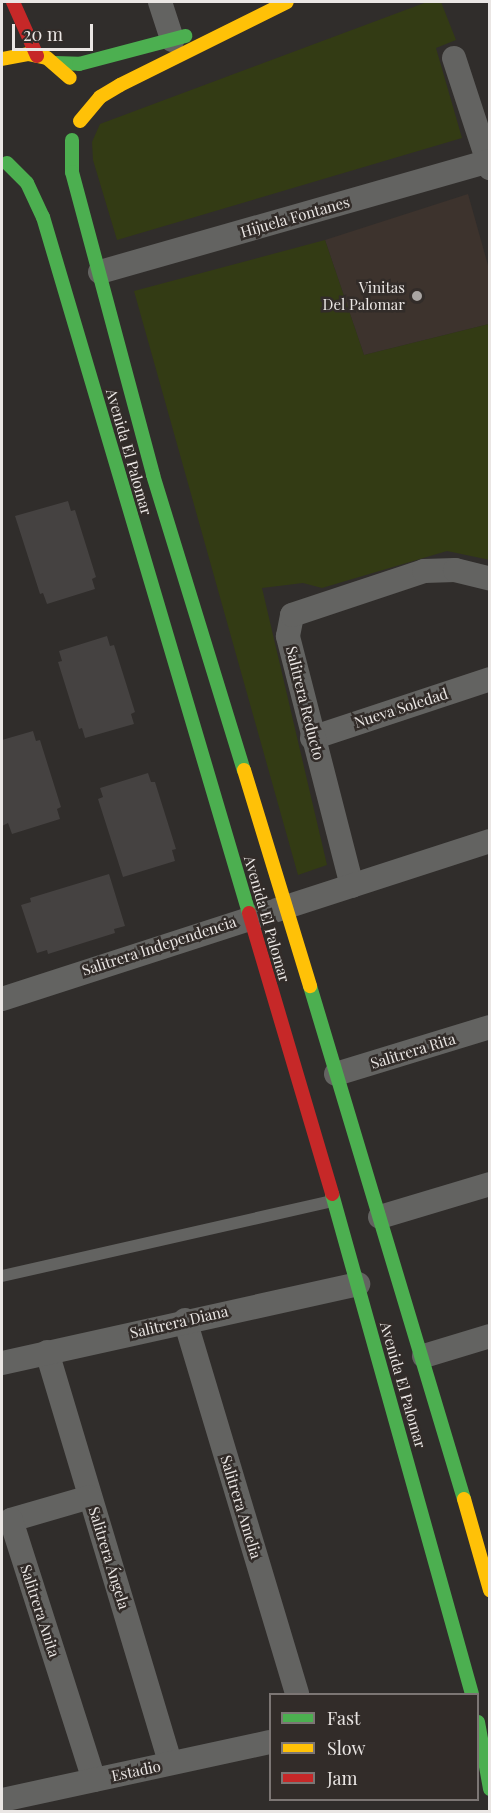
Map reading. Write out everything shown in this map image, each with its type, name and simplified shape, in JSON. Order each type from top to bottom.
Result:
[{"type":"street","points":[[13,2],[25,36],[37,56]]},
{"type":"street","points":[[160,2],[172,40]]},
{"type":"street","points":[[2,59],[28,54],[55,63],[79,64],[172,40],[283,3]]},
{"type":"street","points":[[59,154],[72,140],[80,121],[100,97],[283,3]]},
{"type":"street","points":[[454,58],[489,164]]},
{"type":"street","points":[[55,63],[75,84],[80,103],[80,121]]},
{"type":"street","name":"Avenida El Palomar","points":[[72,140],[72,172],[153,476],[380,1217],[424,1356],[480,1510],[489,1590]]},
{"type":"street","points":[[4,161],[33,164]]},
{"type":"street","name":"Avenida El Palomar","points":[[4,161],[27,183],[43,217],[358,1284],[471,1693]]},
{"type":"street","name":"Hijuela Fontanes","points":[[100,272],[489,164]]},
{"type":"street","name":"Salitrera Reducto","points":[[352,886],[312,738],[288,636],[292,615],[424,572],[455,570],[489,579]]},
{"type":"street","name":"Nueva Soledad","points":[[312,738],[489,679]]},
{"type":"street","name":"Salitrera Independencia","points":[[2,999],[249,916],[352,886],[489,841]]},
{"type":"street","name":"Salitrera Rita","points":[[336,1074],[489,1028]]},
{"type":"street","points":[[380,1217],[489,1184]]},
{"type":"street","name":"Salitrera Diana","points":[[2,1363],[185,1320],[358,1284]]},
{"type":"street","name":"Salitrera Amelia","points":[[185,1320],[296,1693]]},
{"type":"street","points":[[424,1356],[489,1336]]},
{"type":"street","name":"Salitrera Ángela","points":[[47,1352],[170,1763]]},
{"type":"street","name":"Salitrera Anita","points":[[90,1497],[11,1520],[94,1780]]},
{"type":"street","points":[[479,1733],[489,1789]]},
{"type":"street","name":"Estadio","points":[[2,1800],[269,1742]]},
{"type":"lane","points":[[2,1276],[333,1201]]},
{"type":"shaded area","name":"Vinitas Del Palomar","points":[[468,194],[489,269],[489,324],[364,355],[325,240]]},
{"type":"green space","points":[[427,2],[441,2],[456,40],[436,48],[462,138],[117,240],[93,160],[92,142],[100,124]]},
{"type":"green space","points":[[325,240],[364,355],[489,324],[490,560],[447,551],[322,588],[303,583],[262,588],[327,865],[298,875],[134,291]]},
{"type":"building","points":[[68,501],[71,511],[75,510],[96,577],[92,579],[95,589],[47,604],[43,593],[40,594],[15,516]]},
{"type":"building","points":[[107,636],[110,646],[114,645],[135,712],[131,714],[134,724],[85,738],[82,728],[79,729],[58,662],[62,661],[59,651]]},
{"type":"building","points":[[33,731],[36,741],[40,740],[61,807],[57,809],[60,819],[12,834],[8,823],[2,826],[2,740]]},
{"type":"building","points":[[148,773],[151,782],[155,782],[176,849],[172,850],[175,861],[123,877],[98,799],[103,797],[100,788]]},
{"type":"building","points":[[109,874],[125,926],[114,929],[115,933],[48,954],[47,950],[37,953],[21,905],[31,902],[30,898]]},
{"type":"traffic: fast","points":[[55,63],[79,64],[185,36]]},
{"type":"traffic: fast","points":[[72,140],[72,172],[153,475],[244,770]]},
{"type":"traffic: fast","points":[[7,163],[27,183],[43,217],[249,913]]},
{"type":"traffic: fast","points":[[310,986],[464,1499]]},
{"type":"traffic: fast","points":[[332,1194],[472,1693]]},
{"type":"traffic: fast","points":[[479,1728],[490,1789]]},
{"type":"traffic: slow","points":[[80,121],[100,97],[120,85],[287,2]]},
{"type":"traffic: slow","points":[[2,59],[28,54],[47,58],[70,78]]},
{"type":"traffic: slow","points":[[244,770],[310,986]]},
{"type":"traffic: slow","points":[[464,1499],[490,1590]]},
{"type":"traffic: jam","points":[[13,2],[37,56]]},
{"type":"traffic: jam","points":[[249,913],[332,1194]]},
{"type":"place","name":"Vinitas Del Palomar","points":[[417,296]]}]
